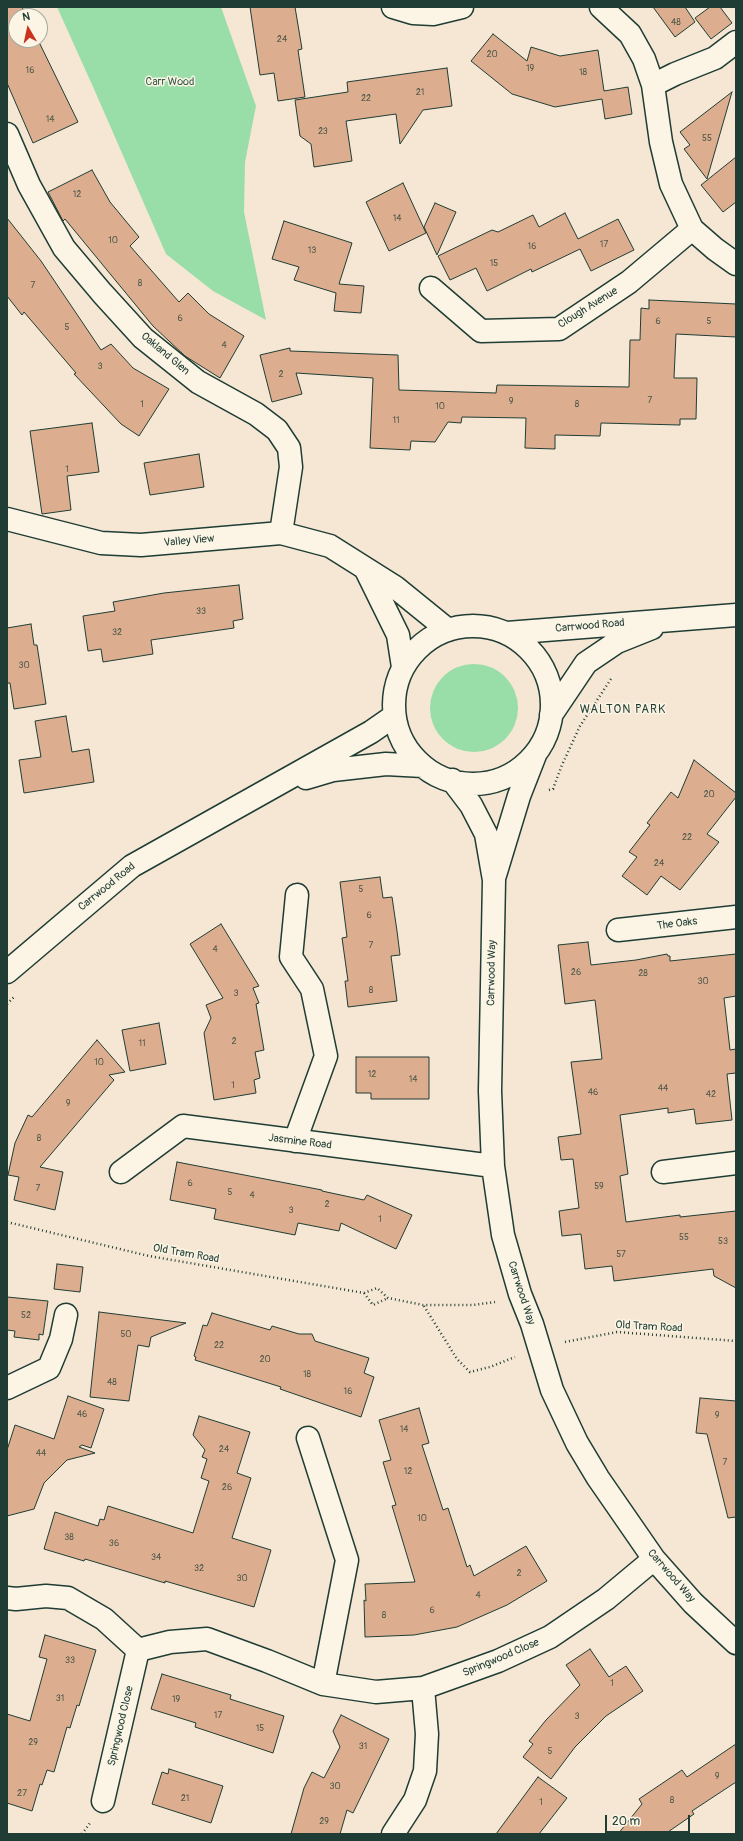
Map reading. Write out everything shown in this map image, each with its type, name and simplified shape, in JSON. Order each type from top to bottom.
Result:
[{"type":"street","points":[[393,7],[412,13],[433,14],[462,7]]},
{"type":"street","points":[[601,7],[630,34],[644,59],[653,85],[660,142],[671,184],[692,229],[715,249],[736,264]]},
{"type":"street","points":[[653,85],[675,74],[715,58],[736,42]]},
{"type":"street","name":"Oakland Glen","points":[[7,134],[13,164],[29,185],[64,248],[143,338],[198,382],[256,414],[277,430],[289,448],[291,467],[281,533]]},
{"type":"street","name":"Clough Avenue","points":[[431,288],[481,331],[558,329],[629,282],[692,229]]},
{"type":"street","name":"Valley View","points":[[7,519],[101,543],[141,545],[281,533],[330,546],[395,587],[448,630]]},
{"type":"street","points":[[366,569],[398,635],[403,667]]},
{"type":"street","name":"Carrwood Road","points":[[507,633],[736,615]]},
{"type":"street","name":"Carrwood Road","points":[[551,715],[586,663],[618,642],[672,620]]},
{"type":"street","points":[[468,626],[488,627],[507,633],[522,642],[534,654],[544,668],[550,684],[552,701],[551,715],[546,736],[536,752],[523,766],[507,776],[489,782],[470,783],[452,780],[437,775],[423,766],[407,747],[394,716],[394,695],[403,667],[422,644],[448,630],[468,626]]},
{"type":"street","name":"Carrwood Road","points":[[7,972],[132,866],[371,732],[394,716]]},
{"type":"street","name":"Carrwood Way","points":[[494,880],[519,796],[536,752]]},
{"type":"street","name":"Carrwood Road","points":[[260,793],[333,770],[386,764],[423,766]]},
{"type":"street","name":"Carrwood Way","points":[[452,780],[471,805],[486,834],[494,880],[490,1091],[493,1166],[503,1235],[520,1294],[532,1324],[538,1348],[552,1390],[577,1443],[598,1478],[654,1559],[693,1603],[736,1643]]},
{"type":"street","points":[[294,1141],[326,1056],[312,989],[291,957],[297,895]]},
{"type":"street","name":"The Oaks","points":[[618,930],[736,917]]},
{"type":"street","name":"Jasmine Road","points":[[120,1172],[183,1126],[493,1166]]},
{"type":"street","points":[[663,1172],[736,1163]]},
{"type":"street","points":[[7,1388],[49,1368],[61,1340],[66,1315]]},
{"type":"street","points":[[308,1438],[348,1560],[323,1684]]},
{"type":"street","name":"Springwood Close","points":[[104,1801],[138,1650],[170,1642],[207,1639],[268,1661],[323,1684],[376,1692],[423,1688],[498,1662],[550,1637],[606,1599],[654,1559]]},
{"type":"street","points":[[7,1598],[16,1600],[46,1596],[68,1598],[104,1619],[138,1650]]},
{"type":"street","points":[[393,1834],[415,1800],[425,1771],[427,1734],[423,1688]]},
{"type":"path","points":[[519,796],[553,789],[580,726],[611,678],[617,674]]},
{"type":"path","points":[[7,1004],[17,994]]},
{"type":"path","name":"Old Tram Road","points":[[7,1222],[149,1256],[364,1293],[377,1288],[388,1298],[423,1305],[473,1305]]},
{"type":"path","name":"Old Tram Road","points":[[364,1293],[373,1305],[388,1298]]},
{"type":"path","name":"Old Tram Road","points":[[423,1305],[457,1359],[470,1372],[490,1367],[538,1348],[617,1332],[736,1341]]},
{"type":"green space","name":"Carr Wood","points":[[57,7],[221,7],[256,106],[245,162],[244,212],[266,320],[213,291],[166,254]]},
{"type":"green space","points":[[465,664],[483,664],[499,671],[511,683],[518,699],[518,717],[511,733],[499,745],[483,752],[465,752],[449,745],[437,733],[430,717],[430,699],[437,683],[449,671]]},
{"type":"building","points":[[7,7],[22,7],[8,8],[8,48],[42,48],[78,122],[33,143],[7,83]]},
{"type":"building","points":[[250,7],[295,7],[302,49],[298,50],[305,97],[278,101],[274,73],[260,75]]},
{"type":"building","points":[[653,7],[685,7],[695,22],[675,37]]},
{"type":"building","points":[[710,7],[720,7],[732,23],[711,39],[695,18]]},
{"type":"building","points":[[493,34],[527,61],[531,47],[560,56],[598,50],[604,91],[628,87],[632,114],[605,119],[602,99],[555,107],[512,94],[471,61]]},
{"type":"building","points":[[447,68],[452,106],[423,110],[400,144],[396,114],[346,121],[352,161],[314,167],[311,144],[300,136],[295,100],[348,92],[347,82]]},
{"type":"building","points":[[732,92],[707,179],[684,149],[690,145],[680,132]]},
{"type":"building","points":[[736,157],[736,202],[723,212],[701,185]]},
{"type":"building","points":[[92,170],[110,202],[139,237],[130,246],[179,302],[188,293],[209,314],[244,336],[220,378],[185,356],[153,326],[65,219],[63,221],[48,192]]},
{"type":"building","points":[[403,183],[426,233],[389,251],[366,202]]},
{"type":"building","points":[[435,203],[456,212],[437,255],[424,227]]},
{"type":"building","points":[[565,213],[578,239],[618,219],[634,250],[591,271],[580,249],[532,272],[531,269],[487,291],[476,268],[450,280],[438,256],[492,230],[498,232],[533,215],[539,227]]},
{"type":"building","points":[[7,218],[41,261],[101,350],[111,344],[133,368],[169,389],[139,436],[121,424],[74,374],[76,373],[24,312],[22,315],[7,296]]},
{"type":"building","points":[[284,221],[352,243],[339,284],[364,286],[361,313],[334,311],[336,293],[294,280],[299,267],[272,259]]},
{"type":"building","points":[[649,300],[736,304],[736,337],[676,334],[674,378],[697,378],[696,419],[680,419],[680,425],[601,423],[600,436],[555,435],[555,449],[525,448],[526,418],[462,417],[461,423],[448,422],[435,442],[411,441],[410,450],[370,448],[373,378],[296,373],[302,394],[272,402],[260,355],[290,348],[290,351],[398,355],[399,390],[496,393],[497,385],[629,387],[630,340],[640,340],[641,308],[649,309]]},
{"type":"building","points":[[92,423],[99,472],[67,476],[71,510],[42,514],[30,431]]},
{"type":"building","points":[[199,454],[204,487],[150,495],[144,463]]},
{"type":"building","points":[[239,585],[243,619],[233,621],[234,628],[151,640],[153,654],[103,662],[101,649],[88,651],[83,616],[115,611],[113,602],[164,593]]},
{"type":"building","points":[[31,624],[34,645],[37,645],[46,704],[14,709],[10,683],[7,683],[7,628]]},
{"type":"building","points":[[66,716],[72,752],[89,749],[94,782],[24,793],[19,760],[41,757],[35,721]]},
{"type":"building","points":[[694,760],[736,793],[736,797],[707,834],[719,842],[680,890],[661,876],[647,895],[622,876],[637,857],[629,852],[650,825],[647,823],[671,792],[678,798]]},
{"type":"building","points":[[380,877],[383,898],[392,897],[397,931],[400,955],[391,956],[397,1001],[348,1007],[345,981],[348,981],[342,938],[347,937],[340,882]]},
{"type":"building","points":[[221,924],[259,986],[253,988],[259,1003],[256,1004],[264,1050],[255,1052],[260,1078],[254,1080],[256,1093],[214,1100],[204,1033],[211,1018],[206,1005],[223,998],[190,944]]},
{"type":"building","points":[[588,942],[591,965],[636,960],[667,954],[670,956],[670,961],[736,954],[736,996],[724,998],[730,1050],[736,1049],[736,1073],[727,1074],[732,1120],[696,1124],[694,1109],[668,1113],[668,1108],[620,1115],[628,1174],[620,1176],[626,1222],[680,1215],[680,1217],[736,1211],[736,1288],[714,1276],[713,1269],[614,1281],[612,1266],[585,1269],[581,1234],[562,1236],[559,1211],[579,1208],[573,1159],[561,1160],[558,1137],[581,1134],[571,1062],[602,1059],[595,1000],[565,1004],[558,945]]},
{"type":"building","points":[[159,1023],[166,1064],[130,1071],[122,1030]]},
{"type":"building","points":[[97,1040],[125,1072],[109,1075],[114,1080],[40,1167],[63,1172],[55,1210],[14,1200],[19,1177],[8,1175],[15,1143],[28,1115],[32,1117]]},
{"type":"building","points":[[356,1057],[429,1057],[429,1099],[371,1099],[371,1093],[356,1093]]},
{"type":"building","points":[[177,1162],[322,1190],[364,1200],[367,1195],[412,1215],[396,1249],[341,1223],[339,1231],[298,1223],[295,1235],[214,1219],[216,1209],[170,1200]]},
{"type":"building","points":[[57,1264],[83,1267],[80,1292],[54,1289]]},
{"type":"building","points":[[7,1297],[48,1301],[43,1335],[39,1334],[39,1340],[14,1337],[15,1331],[7,1330]]},
{"type":"building","points":[[99,1312],[186,1323],[151,1337],[149,1347],[138,1345],[129,1401],[90,1397]]},
{"type":"building","points":[[212,1313],[270,1330],[272,1326],[299,1334],[312,1334],[315,1341],[369,1358],[364,1373],[374,1377],[361,1417],[280,1389],[281,1387],[195,1360],[196,1357],[194,1356],[203,1325],[207,1326]]},
{"type":"building","points":[[68,1396],[104,1409],[91,1448],[82,1445],[79,1447],[95,1453],[67,1460],[44,1483],[34,1509],[7,1516],[7,1450],[15,1425],[54,1439]]},
{"type":"building","points":[[700,1398],[736,1401],[736,1517],[728,1518],[707,1434],[696,1433]]},
{"type":"building","points":[[419,1408],[429,1443],[422,1445],[443,1510],[448,1508],[467,1567],[470,1565],[474,1576],[526,1546],[547,1581],[507,1605],[457,1627],[414,1635],[365,1637],[365,1584],[415,1582],[392,1506],[396,1505],[383,1462],[391,1460],[379,1420]]},
{"type":"building","points":[[199,1416],[250,1432],[237,1473],[251,1478],[232,1538],[271,1550],[254,1607],[165,1581],[165,1583],[85,1559],[84,1561],[44,1549],[55,1512],[98,1526],[100,1519],[104,1520],[108,1506],[193,1533],[209,1481],[201,1478],[207,1459],[202,1457],[205,1450],[193,1435]]},
{"type":"building","points":[[45,1635],[96,1650],[79,1706],[77,1705],[70,1728],[67,1727],[54,1772],[47,1770],[42,1785],[40,1784],[32,1811],[7,1803],[7,1714],[30,1721],[47,1659],[39,1657]]},
{"type":"building","points":[[590,1649],[609,1677],[626,1666],[643,1691],[606,1716],[575,1747],[551,1779],[523,1757],[533,1744],[529,1741],[546,1720],[580,1685],[566,1665]]},
{"type":"building","points":[[162,1674],[231,1695],[230,1699],[284,1716],[273,1753],[195,1727],[196,1723],[151,1709]]},
{"type":"building","points":[[341,1715],[389,1739],[353,1813],[347,1810],[340,1834],[291,1834],[304,1788],[312,1772],[324,1778],[340,1747],[333,1731]]},
{"type":"building","points":[[736,1744],[736,1782],[692,1811],[694,1814],[665,1834],[618,1834],[642,1804],[639,1799],[682,1770],[687,1777]]},
{"type":"building","points":[[169,1769],[223,1786],[211,1823],[152,1804],[162,1772],[168,1774]]},
{"type":"building","points":[[538,1777],[567,1798],[539,1834],[496,1834]]},
{"type":"district","name":"WALTON PARK","points":[[623,710]]}]
